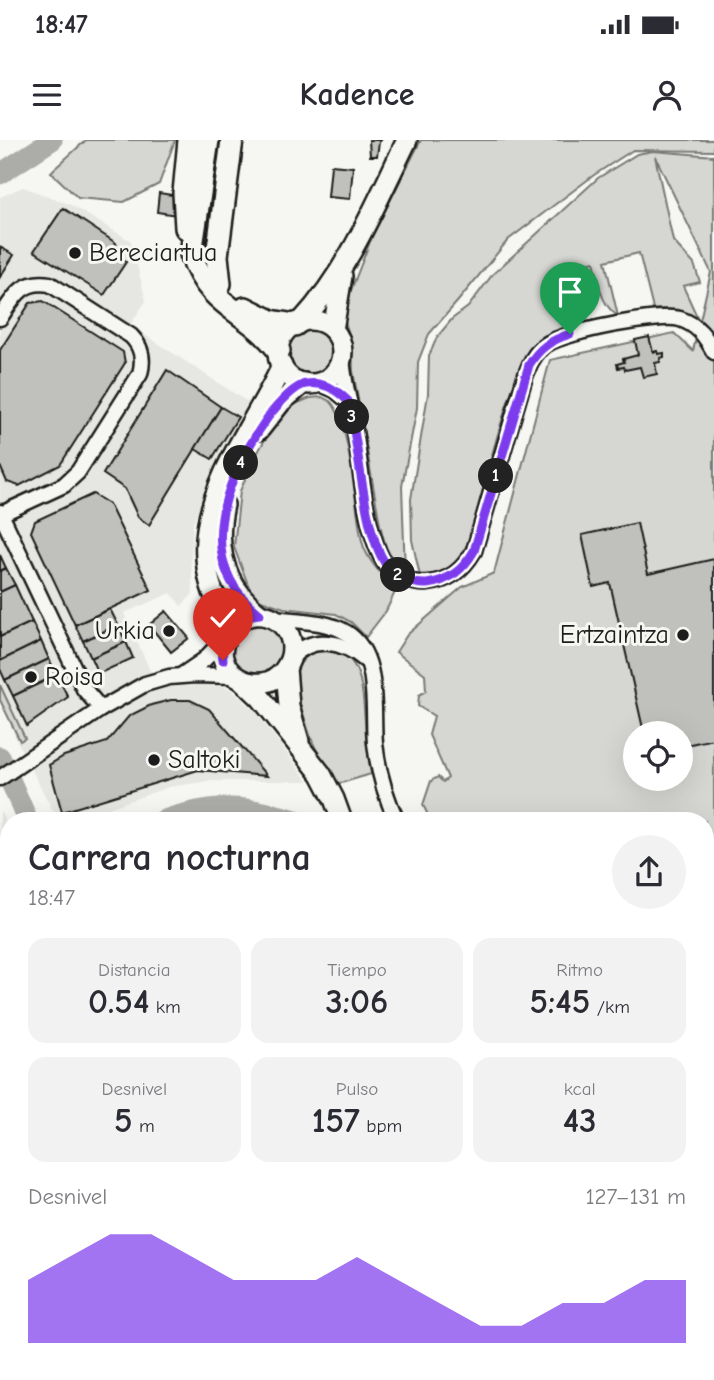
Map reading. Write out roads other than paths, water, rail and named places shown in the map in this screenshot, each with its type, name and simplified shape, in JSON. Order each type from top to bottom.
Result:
[{"type":"highway","points":[[189,140],[184,223],[191,254],[201,277],[215,297],[267,338],[280,358]]},
{"type":"highway","points":[[191,254],[191,194],[200,140]]},
{"type":"highway","points":[[191,254],[208,140]]},
{"type":"highway","points":[[215,140],[203,235],[207,262],[233,299],[259,317],[279,323],[298,324]]},
{"type":"highway","points":[[203,235],[215,197],[221,140]]},
{"type":"highway","points":[[220,284],[217,256],[232,140]]},
{"type":"main road","points":[[338,812],[328,787],[300,746],[261,698],[239,679],[223,660],[225,635],[210,585],[206,554],[207,529],[226,468],[280,358],[283,336],[298,324],[325,294],[345,264],[407,140]]},
{"type":"main road","points":[[333,330],[345,264]]},
{"type":"main road","points":[[298,324],[314,321],[333,330],[341,342],[342,356],[332,376],[312,383],[281,402],[252,440],[232,481],[223,509],[221,544],[228,578],[238,594],[282,625],[289,635],[292,646],[288,663],[289,706],[300,746]]},
{"type":"main road","points":[[280,358],[291,377],[312,383]]},
{"type":"main road","points":[[225,635],[236,621],[247,615],[267,616]]},
{"type":"main road","points":[[239,679],[262,684],[271,681],[288,663]]},
{"type":"street","points":[[0,318],[24,285],[37,282],[50,284],[131,336],[137,342],[143,363],[140,374],[78,472],[64,485],[1,513],[84,689],[101,709]]},
{"type":"street","points":[[342,356],[369,521],[381,556],[387,567],[396,574],[422,584],[452,576],[469,560],[474,551],[524,380],[536,354],[546,345],[579,332],[671,316],[695,326],[706,336],[714,352]]},
{"type":"street","points":[[312,383],[335,390],[348,401]]},
{"type":"street","points":[[267,616],[337,628],[358,642],[375,686],[375,743],[383,788],[393,812]]},
{"type":"street","points":[[181,676],[204,660],[225,635]]},
{"type":"street","points":[[288,663],[305,646],[319,642],[347,647],[366,661]]},
{"type":"street","points":[[0,778],[101,709],[145,684],[181,676],[239,679]]},
{"type":"waterway","points":[[0,174],[52,140]]},
{"type":"waterway","points":[[0,757],[24,812]]},
{"type":"waterway","points":[[194,812],[215,808],[263,812]]},
{"type":"place","name":"Bereciartua","points":[[75,253]]},
{"type":"place","name":"Urkia","points":[[169,631]]},
{"type":"place","name":"Ertzaintza","points":[[683,635]]},
{"type":"place","name":"Roisa","points":[[31,677]]},
{"type":"place","name":"Saltoki","points":[[154,760]]}]
